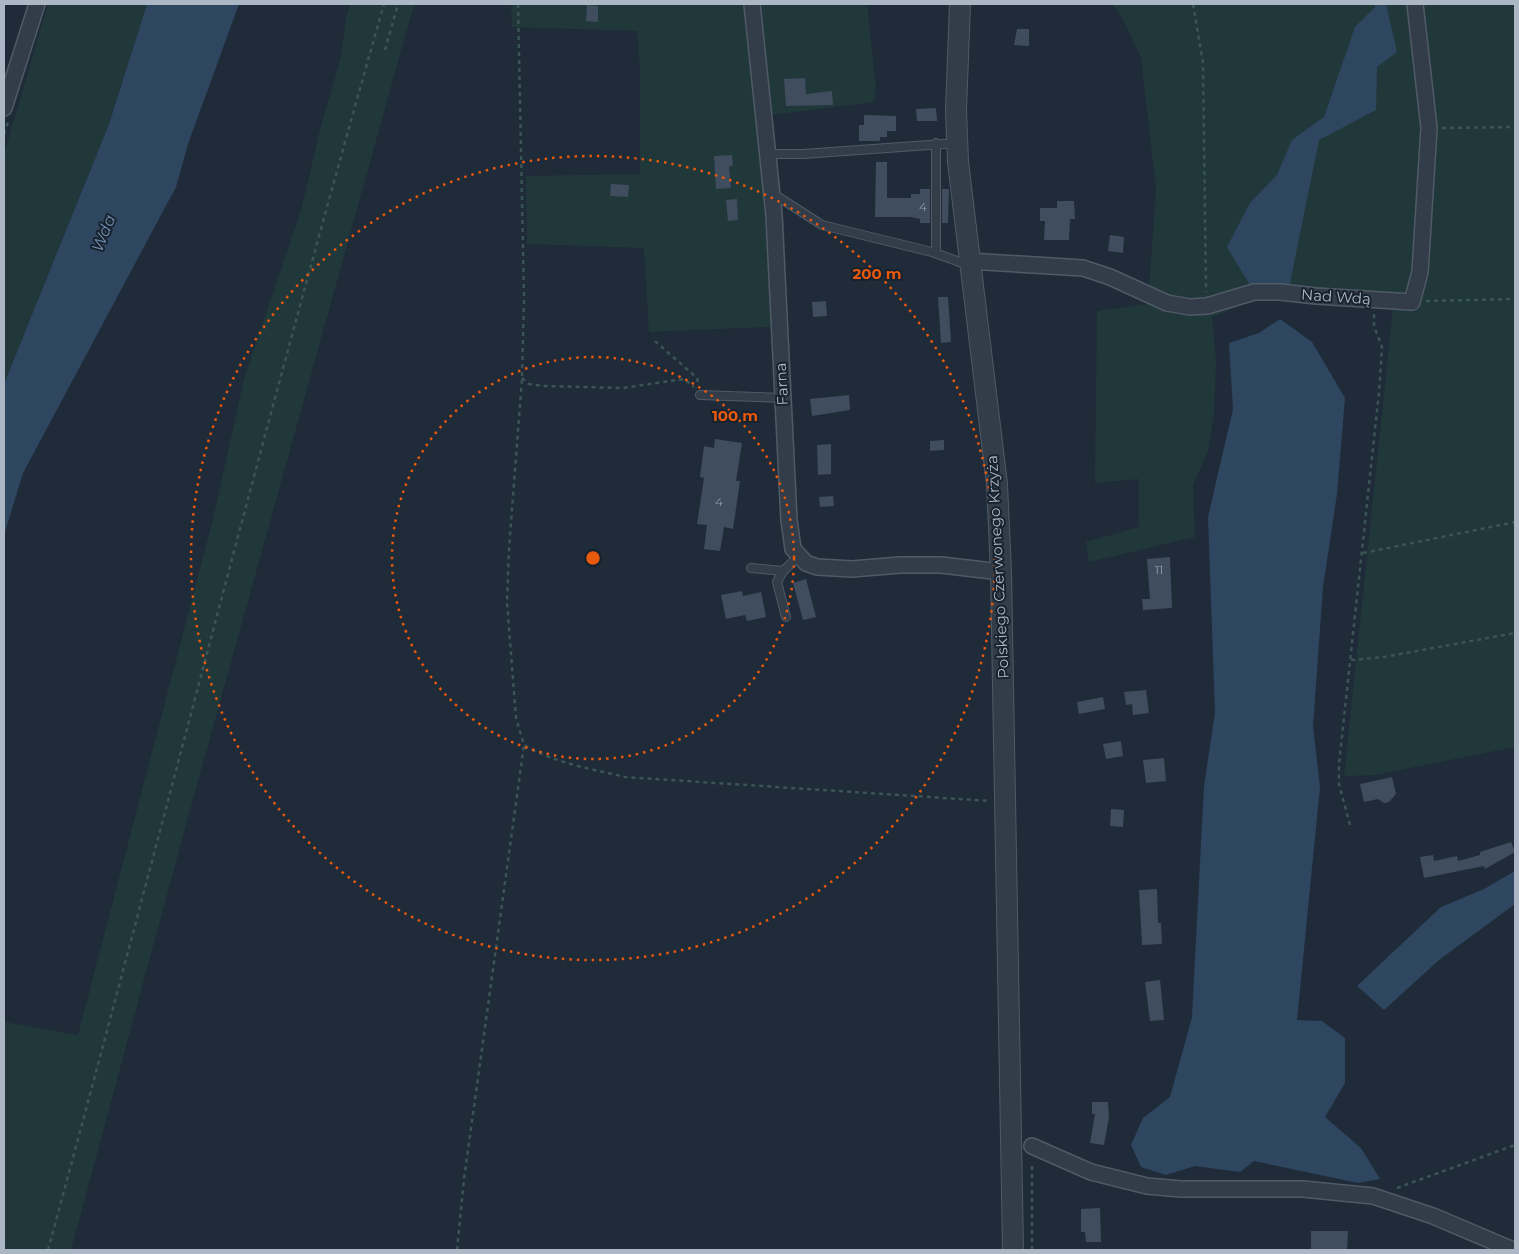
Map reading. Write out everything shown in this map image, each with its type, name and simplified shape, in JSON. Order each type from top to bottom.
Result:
[{"type":"street","points":[[4,108],[37,4]]},
{"type":"street","name":"Farna","points":[[752,4],[772,193],[790,540],[798,557]]},
{"type":"street","name":"Polskiego Czerwonego Krzyża","points":[[960,4],[956,110],[957,143],[997,484],[1001,572],[1013,1250]]},
{"type":"street","points":[[1412,302],[1420,272],[1429,128],[1415,4]]},
{"type":"street","name":"Nad Wdą","points":[[970,263],[1083,268],[1110,277],[1167,303],[1190,307],[1207,306],[1254,292],[1280,292],[1412,302]]},
{"type":"street","points":[[798,557],[806,564],[828,569],[941,565],[1001,572]]},
{"type":"street","points":[[1032,1146],[1091,1172],[1147,1186],[1181,1189],[1303,1189],[1373,1196],[1433,1216],[1513,1250]]},
{"type":"lane","points":[[768,154],[803,154],[957,143]]},
{"type":"lane","points":[[936,144],[936,253]]},
{"type":"lane","points":[[772,193],[822,225],[970,263]]},
{"type":"lane","points":[[700,395],[783,398]]},
{"type":"lane","points":[[786,617],[777,582],[783,570],[798,557]]},
{"type":"lane","points":[[751,568],[783,570]]},
{"type":"path","points":[[48,1250],[133,940],[263,444],[384,4]]},
{"type":"path","points":[[385,50],[398,4]]},
{"type":"path","points":[[458,1250],[464,1179],[524,745],[516,718],[507,602],[509,549],[522,378],[523,230],[518,4]]},
{"type":"path","points":[[1193,4],[1203,63],[1205,277],[1207,306]]},
{"type":"path","points":[[1429,128],[1515,127]]},
{"type":"path","points":[[1412,302],[1515,299]]},
{"type":"path","points":[[1350,825],[1339,784],[1339,764],[1363,552],[1382,347],[1374,326],[1375,300]]},
{"type":"path","points":[[655,341],[697,378],[700,395]]},
{"type":"path","points":[[522,378],[529,384],[543,386],[623,388],[684,379],[700,395]]},
{"type":"path","points":[[1363,552],[1515,522]]},
{"type":"path","points":[[1351,660],[1515,633]]},
{"type":"path","points":[[524,745],[534,751],[572,764],[625,777],[980,802],[1006,800]]},
{"type":"path","points":[[1373,1196],[1515,1145]]},
{"type":"path","points":[[1032,1146],[1032,1250]]},
{"type":"green space","points":[[48,4],[147,4],[109,124],[4,384],[4,154]]},
{"type":"green space","points":[[350,4],[414,4],[188,817],[71,1250],[4,1250],[4,1022],[78,1035],[213,519],[244,379],[302,207],[321,126],[341,57],[346,18]]},
{"type":"green space","points":[[511,4],[867,4],[876,87],[874,102],[772,115],[784,224],[788,326],[649,332],[644,248],[527,244],[526,176],[640,174],[640,67],[637,31],[512,27]]},
{"type":"green space","points":[[1112,4],[1515,4],[1515,747],[1375,775],[1344,776],[1393,308],[1281,297],[1247,303],[1212,317],[1216,362],[1214,414],[1208,450],[1193,485],[1195,537],[1089,562],[1086,542],[1139,527],[1139,479],[1095,483],[1097,311],[1148,304],[1156,189],[1141,57],[1120,14]]},
{"type":"water","name":"Wda","points":[[147,4],[239,4],[188,144],[176,187],[23,473],[4,535],[4,384],[109,124]]},
{"type":"water","points":[[1374,4],[1386,4],[1397,52],[1377,67],[1376,110],[1319,140],[1288,293],[1254,292],[1227,247],[1250,203],[1277,175],[1292,140],[1324,117],[1355,27],[1375,7]]},
{"type":"water","points":[[1280,319],[1312,342],[1345,398],[1337,494],[1323,587],[1313,726],[1320,787],[1297,1020],[1322,1021],[1345,1038],[1345,1083],[1325,1117],[1361,1148],[1380,1179],[1358,1183],[1254,1161],[1240,1172],[1195,1166],[1166,1175],[1141,1167],[1131,1145],[1143,1118],[1170,1097],[1192,1017],[1204,786],[1215,713],[1208,517],[1233,409],[1229,343],[1259,333]]},
{"type":"water","points":[[1515,871],[1515,904],[1439,960],[1384,1010],[1357,986],[1441,907],[1484,889]]},
{"type":"building","points":[[587,5],[598,6],[598,22],[586,21]]},
{"type":"building","points":[[1017,29],[1029,29],[1029,46],[1014,45]]},
{"type":"building","points":[[805,78],[806,94],[832,91],[833,105],[786,106],[784,79]]},
{"type":"building","points":[[936,108],[937,121],[917,121],[916,109]]},
{"type":"building","points":[[864,115],[896,116],[896,131],[887,131],[887,137],[880,137],[880,141],[859,141],[859,125],[864,125]]},
{"type":"building","points":[[732,155],[733,166],[729,166],[731,188],[716,189],[714,156]]},
{"type":"building","points":[[876,162],[887,162],[887,198],[911,198],[911,194],[920,194],[920,189],[930,189],[930,223],[920,223],[920,219],[911,217],[875,217]]},
{"type":"building","points":[[611,184],[629,185],[628,197],[610,196]]},
{"type":"building","points":[[942,189],[949,189],[948,223],[942,223]]},
{"type":"building","points":[[737,199],[738,220],[728,221],[726,200]]},
{"type":"building","points":[[1057,201],[1074,201],[1075,219],[1070,219],[1069,240],[1044,240],[1045,221],[1040,221],[1040,208],[1057,208]]},
{"type":"building","points":[[1110,235],[1124,237],[1123,253],[1108,251]]},
{"type":"building","points":[[938,297],[948,297],[951,342],[941,343]]},
{"type":"building","points":[[826,301],[827,316],[813,317],[812,302]]},
{"type":"building","points":[[849,395],[850,410],[812,416],[810,399]]},
{"type":"building","points":[[715,439],[742,443],[736,481],[740,481],[733,529],[724,527],[720,551],[704,549],[707,525],[697,524],[704,478],[700,477],[704,446],[714,448]]},
{"type":"building","points":[[944,440],[944,450],[930,451],[930,441]]},
{"type":"building","points":[[831,444],[831,474],[818,475],[817,445]]},
{"type":"building","points":[[833,496],[834,506],[820,507],[819,497]]},
{"type":"building","points":[[1170,557],[1172,608],[1143,610],[1142,599],[1150,599],[1147,559]]},
{"type":"building","points":[[806,579],[816,617],[803,620],[793,583]]},
{"type":"building","points":[[742,591],[743,596],[761,592],[766,617],[747,621],[745,615],[726,619],[721,595]]},
{"type":"building","points":[[1146,690],[1149,713],[1133,715],[1132,704],[1126,705],[1124,692]]},
{"type":"building","points":[[1103,697],[1105,709],[1079,714],[1077,702]]},
{"type":"building","points":[[1121,741],[1123,756],[1106,759],[1103,744]]},
{"type":"building","points":[[1164,758],[1166,781],[1146,783],[1143,760]]},
{"type":"building","points":[[1392,777],[1396,794],[1389,802],[1384,803],[1378,799],[1364,802],[1360,784]]},
{"type":"building","points":[[1111,809],[1124,810],[1123,827],[1110,826]]},
{"type":"building","points":[[1511,842],[1515,852],[1485,869],[1484,866],[1424,878],[1420,857],[1433,855],[1434,861],[1457,856],[1458,861],[1480,855],[1480,852]]},
{"type":"building","points":[[1157,889],[1158,923],[1161,923],[1162,944],[1142,945],[1139,890]]},
{"type":"building","points":[[1160,980],[1164,1020],[1150,1021],[1145,982]]},
{"type":"building","points":[[1092,1102],[1108,1102],[1109,1117],[1104,1145],[1090,1143],[1095,1114],[1092,1114]]},
{"type":"building","points":[[1100,1208],[1101,1242],[1086,1242],[1085,1232],[1081,1232],[1081,1209]]},
{"type":"building","points":[[1311,1231],[1348,1231],[1347,1250],[1311,1250]]}]
